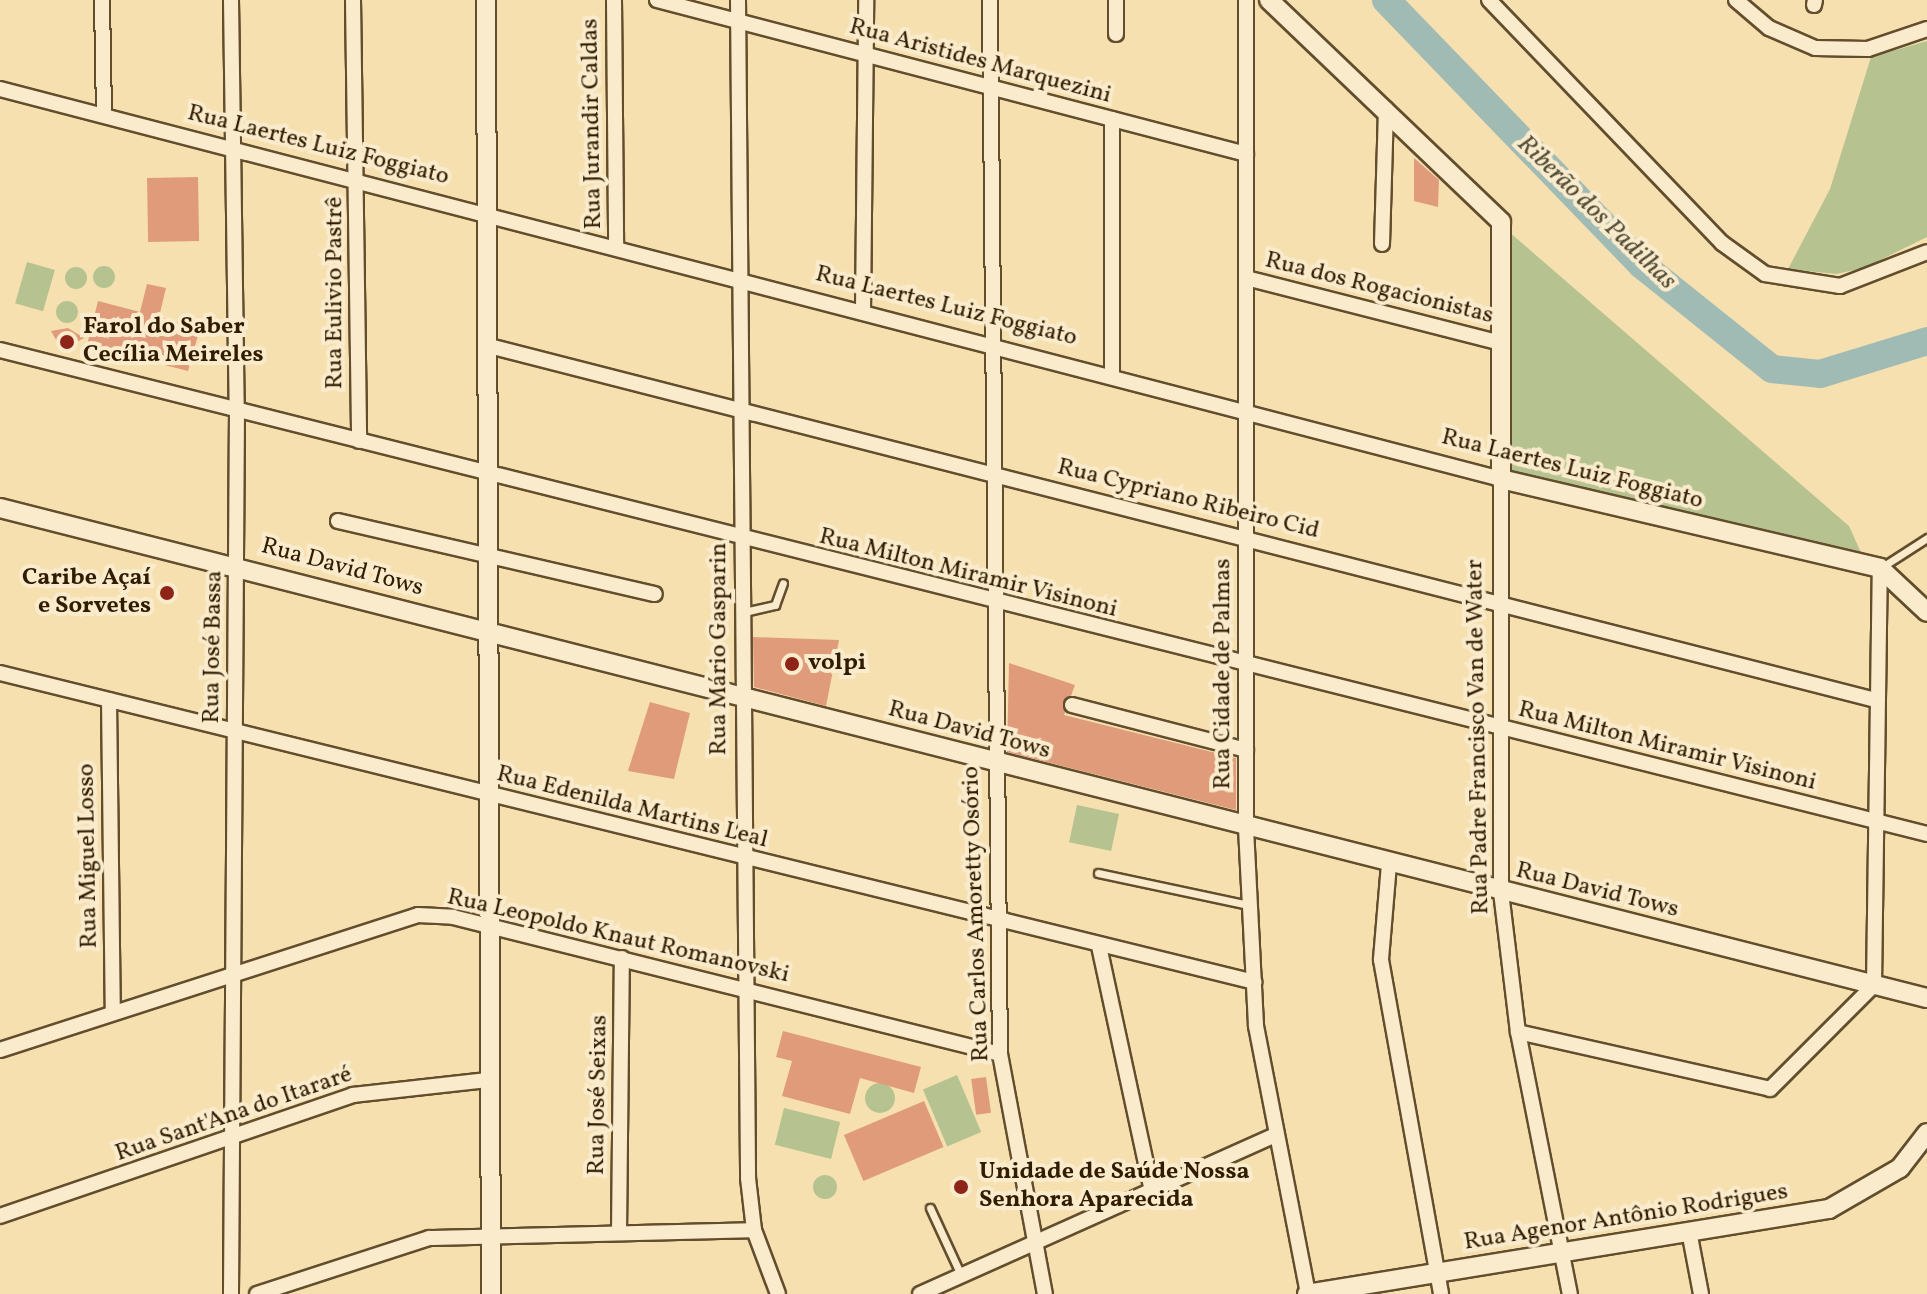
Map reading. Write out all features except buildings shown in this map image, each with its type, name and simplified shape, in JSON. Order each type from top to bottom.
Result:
[{"type":"street","points":[[102,0],[104,115]]},
{"type":"street","name":"Rua José Bassa","points":[[231,0],[237,411],[231,1294]]},
{"type":"street","name":"Rua Eulivio Pastrê","points":[[353,0],[359,441]]},
{"type":"street","points":[[486,0],[491,632],[485,794],[489,926],[487,1080],[491,1294]]},
{"type":"street","name":"Rua Jurandir Caldas","points":[[614,0],[616,247]]},
{"type":"street","name":"Rua Aristides Marquezini","points":[[657,0],[1246,154]]},
{"type":"street","name":"Rua Mário Gasparin","points":[[738,0],[745,989],[754,1230],[778,1294]]},
{"type":"street","points":[[863,310],[866,0]]},
{"type":"street","name":"Rua Carlos Amoretty Osório","points":[[990,0],[995,921],[1000,1054],[1045,1294]]},
{"type":"street","points":[[1116,0],[1116,34]]},
{"type":"street","name":"Rua Cidade de Palmas","points":[[1246,0],[1246,828],[1254,982],[1276,1135],[1308,1294]]},
{"type":"street","points":[[1269,0],[1386,109],[1382,244]]},
{"type":"street","points":[[1489,0],[1722,243],[1765,274],[1840,286],[1927,252]]},
{"type":"street","points":[[1736,0],[1769,28],[1815,48],[1868,49],[1927,29]]},
{"type":"street","name":"Rua Laertes Luiz Foggiato","points":[[0,89],[1246,408],[1501,479],[1880,568]]},
{"type":"street","name":"Rua Padre Francisco Van de Water","points":[[1386,109],[1501,222],[1501,892],[1518,1032],[1570,1294]]},
{"type":"street","points":[[1112,119],[1112,374]]},
{"type":"street","name":"Rua dos Rogacionistas","points":[[1246,278],[1501,343]]},
{"type":"street","name":"Rua Cypriano Ribeiro Cid","points":[[489,346],[1501,601],[1876,700]]},
{"type":"street","name":"Rua Milton Miramir Visinoni","points":[[0,350],[1246,668],[1927,834]]},
{"type":"street","name":"Rua David Tows","points":[[0,508],[237,566],[1246,828],[1927,998]]},
{"type":"street","points":[[338,521],[491,553],[655,594]]},
{"type":"street","points":[[1880,568],[1927,612]]},
{"type":"street","points":[[1518,1032],[1770,1089],[1874,985],[1880,568]]},
{"type":"street","name":"Rua Edenilda Martins Leal","points":[[0,673],[995,921],[1254,982]]},
{"type":"street","name":"Rua Miguel Losso","points":[[109,700],[113,1011]]},
{"type":"street","points":[[1072,705],[1246,750]]},
{"type":"street","points":[[1389,864],[1381,960],[1441,1294]]},
{"type":"street","name":"Rua Leopoldo Knaut Romanovski","points":[[0,1050],[232,971],[418,915],[489,926],[1000,1054]]},
{"type":"street","points":[[1099,946],[1152,1192]]},
{"type":"street","name":"Rua José Seixas","points":[[619,1233],[622,958]]},
{"type":"street","name":"Rua Sant'Ana do Itararé","points":[[0,1216],[230,1141],[353,1095],[487,1080]]},
{"type":"street","name":"Rua Agenor Antônio Rodrigues","points":[[1308,1294],[1829,1209],[1900,1168],[1927,1133]]},
{"type":"street","points":[[920,1294],[1276,1135]]},
{"type":"street","points":[[257,1294],[429,1238],[754,1230]]},
{"type":"street","points":[[1689,1231],[1701,1294]]},
{"type":"lane","points":[[1880,568],[1927,538]]},
{"type":"lane","points":[[742,612],[775,605],[783,583]]},
{"type":"lane","points":[[1098,873],[1250,906]]},
{"type":"lane","points":[[930,1208],[961,1275]]},
{"type":"green space","points":[[1927,41],[1927,237],[1864,268],[1836,274],[1788,269],[1830,189],[1871,57]]},
{"type":"green space","points":[[1508,231],[1849,526],[1864,559],[1508,479]]},
{"type":"green space","points":[[27,262],[55,270],[43,311],[15,303]]},
{"type":"green space","points":[[100,266],[108,266],[115,277],[108,288],[100,288],[93,281],[93,273]]},
{"type":"green space","points":[[72,267],[80,267],[87,278],[80,289],[72,289],[65,282],[65,274]]},
{"type":"green space","points":[[63,301],[71,301],[78,312],[71,323],[63,323],[56,316],[56,308]]},
{"type":"green space","points":[[1077,805],[1119,814],[1111,851],[1069,842]]},
{"type":"green space","points":[[957,1075],[981,1132],[947,1147],[923,1089]]},
{"type":"green space","points":[[880,1083],[891,1087],[895,1098],[891,1109],[880,1113],[869,1109],[865,1098],[869,1087]]},
{"type":"green space","points":[[784,1108],[840,1122],[831,1159],[775,1145]]},
{"type":"green space","points":[[825,1175],[833,1179],[837,1187],[833,1195],[825,1199],[817,1195],[813,1187],[817,1179]]},
{"type":"waterway","name":"Riberão dos Padilhas","points":[[1386,0],[1642,265],[1772,369],[1820,374],[1927,341]]},
{"type":"place","name":"Farol do Saber Cecília Meireles","points":[[67,342]]},
{"type":"place","name":"Caribe Açaí e Sorvetes","points":[[167,593]]},
{"type":"place","name":"volpi","points":[[792,664]]},
{"type":"place","name":"Unidade de Saúde Nossa Senhora Aparecida","points":[[961,1187]]}]
